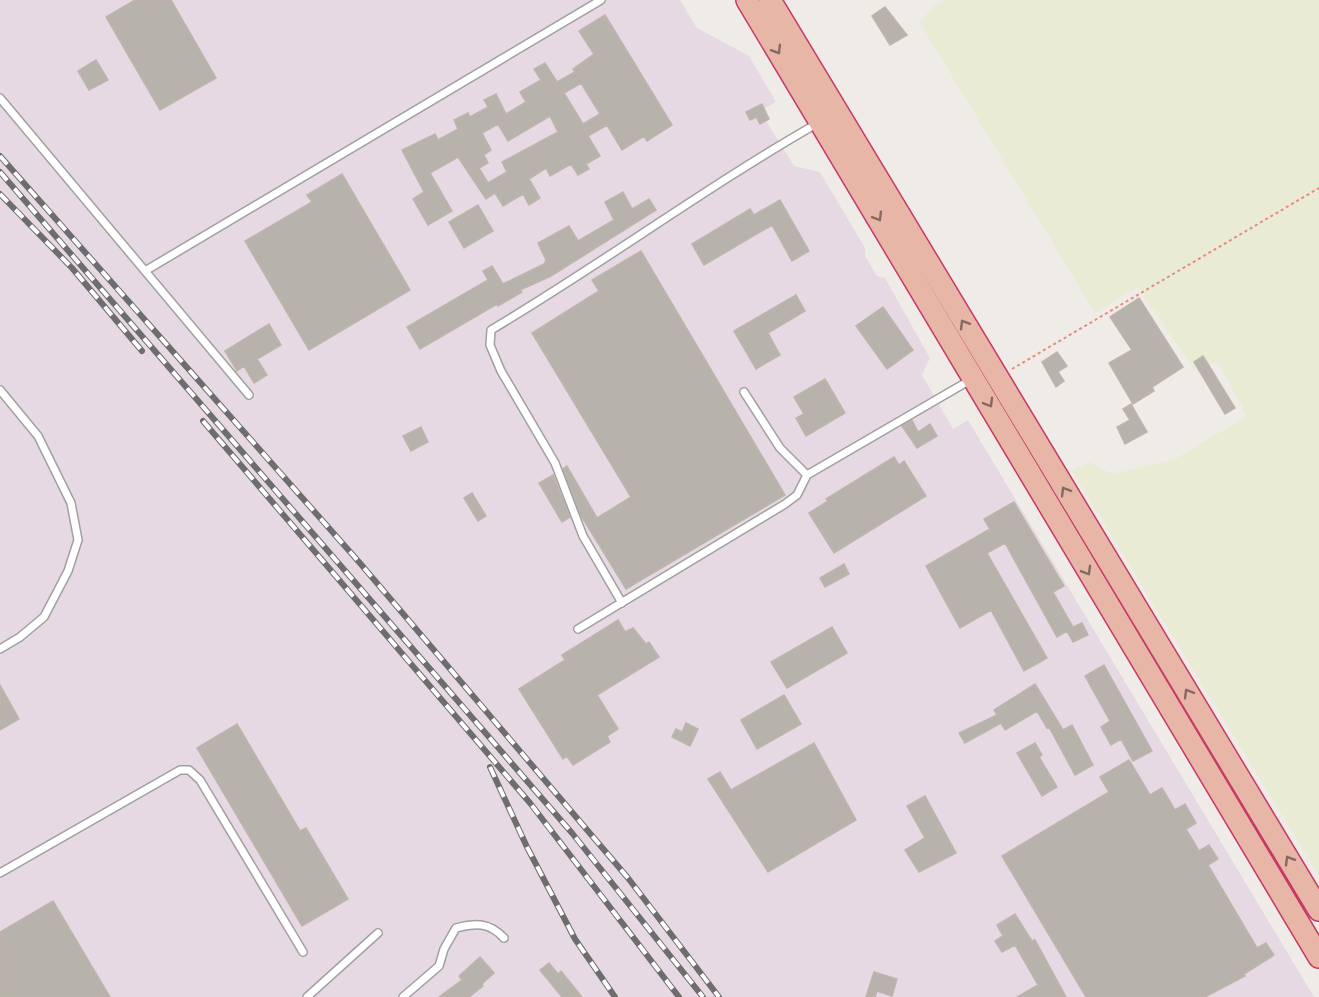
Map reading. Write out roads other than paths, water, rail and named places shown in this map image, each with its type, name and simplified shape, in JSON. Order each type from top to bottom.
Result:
[{"type":"highway","points":[[747,0],[1319,957]]},
{"type":"highway","points":[[770,0],[1319,910]]},
{"type":"lane","points":[[145,271],[601,0]]},
{"type":"lane","points":[[0,98],[249,395]]},
{"type":"lane","points":[[622,603],[583,536],[555,462],[501,371],[490,345],[491,330],[569,284],[657,222],[820,122]]},
{"type":"lane","points":[[578,629],[785,504],[797,495],[807,475],[974,378]]},
{"type":"lane","points":[[0,390],[38,436],[71,503],[78,540],[68,571],[44,617],[0,649]]},
{"type":"lane","points":[[744,392],[780,448],[807,475]]},
{"type":"lane","points":[[0,873],[180,770],[189,770],[200,780],[303,952]]},
{"type":"lane","points":[[403,997],[439,966],[444,949],[456,928],[478,922],[495,929],[504,938]]},
{"type":"lane","points":[[307,997],[378,933]]},
{"type":"railway","points":[[0,156],[359,562],[628,878],[719,997]]},
{"type":"railway","points":[[0,172],[572,833],[703,997]]},
{"type":"railway","points":[[0,194],[72,268],[142,351]]},
{"type":"railway","points":[[203,421],[530,803],[679,997]]},
{"type":"railway","points":[[490,767],[527,847],[575,939],[615,997]]}]
